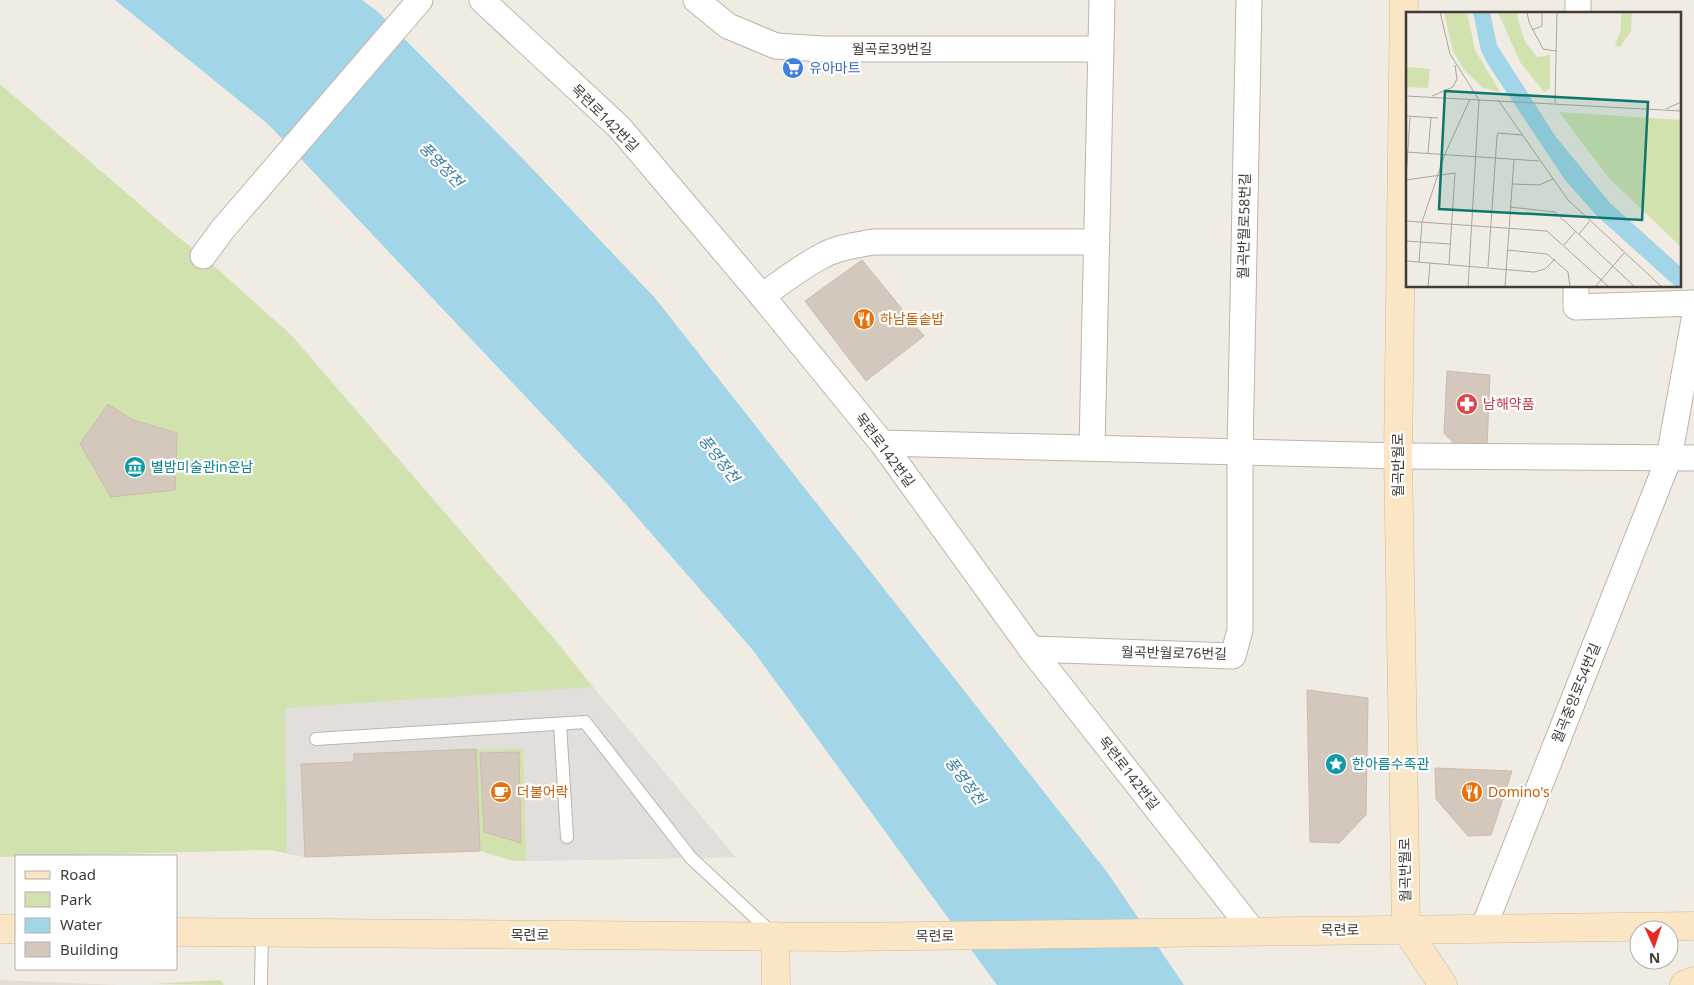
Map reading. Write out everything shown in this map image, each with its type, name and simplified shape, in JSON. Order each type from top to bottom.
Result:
[{"type":"main road","name":"월곡반월로","points":[[1404,0],[1398,456],[1406,929]]},
{"type":"main road","name":"목련로","points":[[178,932],[842,937],[1694,926]]},
{"type":"main road","points":[[0,929],[15,929]]},
{"type":"main road","points":[[1406,929],[1443,985]]},
{"type":"main road","points":[[775,936],[776,985]]},
{"type":"main road","points":[[1684,985],[1694,981]]},
{"type":"street","points":[[203,256],[420,0]]},
{"type":"street","name":"목련로142번길","points":[[482,0],[620,128],[762,296],[882,443],[1031,649],[1254,931]]},
{"type":"street","name":"월곡로39번길","points":[[696,0],[728,26],[776,46],[823,49],[1101,49]]},
{"type":"street","points":[[1092,448],[1102,0]]},
{"type":"street","name":"월곡반월로58번길","points":[[1240,452],[1249,0]]},
{"type":"street","points":[[762,296],[803,267],[826,254],[849,246],[874,242],[1097,242]]},
{"type":"street","points":[[1576,288],[1576,307],[1694,303]]},
{"type":"street","name":"월곡중앙로54번길","points":[[1483,929],[1669,458],[1694,320]]},
{"type":"street","points":[[882,443],[1398,456],[1694,458]]},
{"type":"street","name":"월곡반월로76번길","points":[[1031,649],[1233,656],[1240,630],[1240,452]]},
{"type":"lane","points":[[316,739],[585,722],[691,858],[775,936]]},
{"type":"lane","points":[[560,724],[567,837]]},
{"type":"lane","points":[[261,985],[262,934]]},
{"type":"shaded area","points":[[593,687],[735,857],[526,861],[523,748],[354,754],[354,762],[302,764],[305,857],[287,854],[285,708]]},
{"type":"shaded area","points":[[0,980],[118,985],[0,985]]},
{"type":"green space","points":[[0,84],[174,234],[203,256],[291,335],[556,641],[735,857],[513,861],[480,851],[305,857],[270,850],[15,855],[15,857],[0,857]]},
{"type":"green space","points":[[220,980],[224,985],[152,984]]},
{"type":"water","name":"풍영정천","points":[[115,0],[362,0],[378,12],[525,161],[655,298],[1107,872],[1184,985],[997,985],[752,649],[609,485],[268,124]]},
{"type":"building","name":"하남돌솥밥","points":[[862,260],[924,336],[866,381],[805,301]]},
{"type":"building","name":"남해약품","points":[[1447,371],[1490,375],[1487,447],[1457,447],[1444,433]]},
{"type":"building","name":"별밤미술관in운남","points":[[108,404],[133,420],[177,433],[175,490],[111,497],[80,444]]},
{"type":"building","points":[[1307,690],[1368,698],[1366,815],[1339,843],[1310,842]]},
{"type":"building","points":[[476,749],[480,851],[305,857],[301,764],[354,762],[354,754]]},
{"type":"building","name":"더불어락","points":[[519,752],[521,843],[484,832],[480,753]]},
{"type":"building","points":[[1435,768],[1512,771],[1491,835],[1468,836],[1436,799]]},
{"type":"place","name":"유아마트","points":[[793,68]]},
{"type":"place","name":"하남돌솥밥","points":[[864,319]]},
{"type":"place","name":"남해약품","points":[[1467,404]]},
{"type":"place","name":"별밤미술관in운남","points":[[135,467]]},
{"type":"place","name":"한아름수족관","points":[[1336,764]]},
{"type":"place","name":"더불어락","points":[[501,792]]},
{"type":"place","name":"Domino's","points":[[1472,792]]}]
